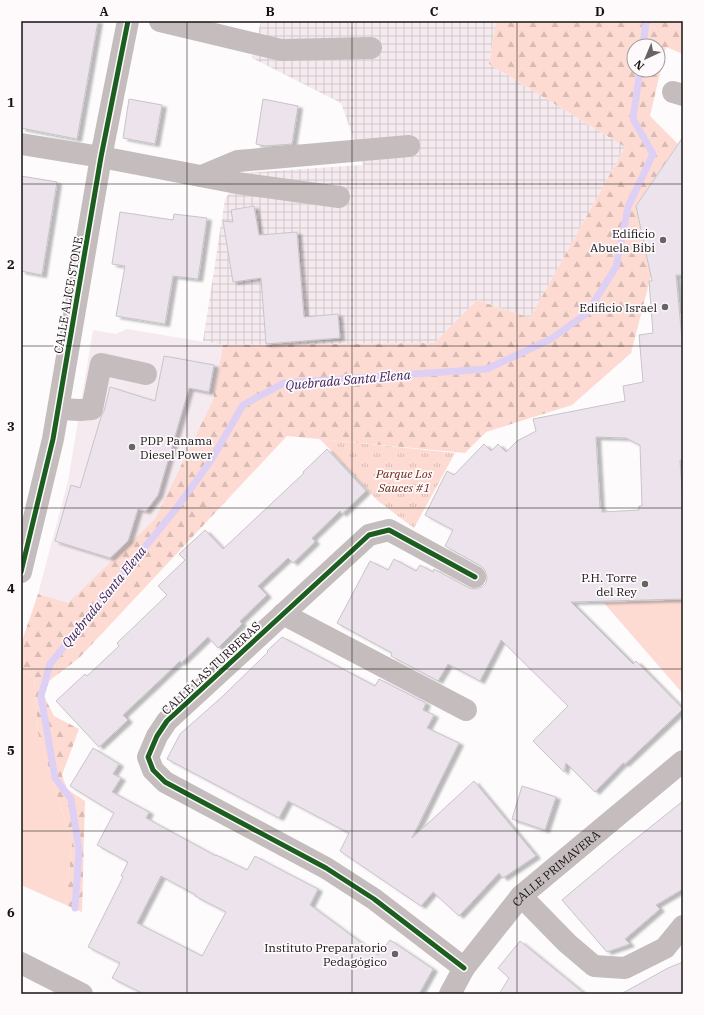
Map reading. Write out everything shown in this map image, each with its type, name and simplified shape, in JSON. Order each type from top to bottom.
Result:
[{"type":"street","name":"CALLE ALICE STONE","points":[[21,572],[54,439],[101,157],[128,21]]},
{"type":"street","points":[[160,21],[282,50],[371,48]]},
{"type":"street","points":[[21,144],[101,157],[237,183],[339,197]]},
{"type":"street","points":[[202,176],[238,160],[409,146]]},
{"type":"street","points":[[59,409],[92,409],[101,364],[146,374]]},
{"type":"street","name":"CALLE LAS TURBERAS","points":[[464,968],[374,899],[326,868],[165,782],[153,770],[148,758],[157,736],[167,721],[369,535],[389,530],[475,577]]},
{"type":"street","points":[[283,614],[466,710]]},
{"type":"street","name":"CALLE PRIMAVERA","points":[[450,994],[464,968],[522,896],[683,762]]},
{"type":"street","points":[[522,896],[567,943],[594,966],[625,968],[665,948],[683,926]]},
{"type":"street","points":[[21,963],[82,994]]},
{"type":"shaded area","points":[[261,21],[496,21],[489,64],[625,147],[530,318],[477,300],[434,343],[223,345],[203,341],[225,199],[244,173],[363,165],[341,103],[252,58]]},
{"type":"shaded area","points":[[127,329],[223,345],[213,400],[155,519],[68,604],[38,594],[68,481],[93,330],[116,334]]},
{"type":"green space","points":[[496,21],[683,21],[683,54],[666,47],[666,38],[626,38],[626,78],[659,78],[650,116],[678,144],[636,206],[651,276],[631,353],[572,405],[486,432],[465,453],[287,436],[79,658],[49,681],[44,696],[54,716],[79,729],[62,775],[67,789],[85,801],[82,912],[66,905],[72,843],[38,733],[34,678],[21,669],[21,644],[38,594],[68,603],[155,519],[213,400],[223,345],[434,343],[477,300],[530,318],[625,147],[489,64]]},
{"type":"green space","name":"Parque Los Sauces #1","points":[[320,439],[455,453],[414,528],[378,501]]},
{"type":"green space","points":[[683,600],[683,694],[604,603]]},
{"type":"green space","points":[[21,669],[34,678],[38,733],[72,843],[66,905],[21,885]]},
{"type":"building","points":[[21,21],[98,21],[77,139],[21,128]]},
{"type":"building","points":[[129,99],[162,105],[155,144],[123,138]]},
{"type":"building","points":[[263,99],[298,106],[292,144],[265,146],[256,144]]},
{"type":"building","points":[[683,137],[683,275],[676,275],[683,350],[683,460],[680,460],[683,505],[683,599],[571,602],[633,664],[636,661],[683,709],[625,764],[623,763],[595,792],[566,763],[564,772],[533,741],[568,706],[501,640],[480,681],[448,664],[438,681],[391,656],[392,653],[337,623],[370,561],[388,570],[394,559],[416,571],[420,565],[433,572],[434,569],[469,588],[476,589],[482,587],[486,583],[487,577],[485,570],[481,566],[445,546],[453,530],[425,515],[447,471],[454,475],[484,444],[491,451],[498,444],[506,452],[517,441],[536,431],[533,419],[625,401],[623,386],[643,382],[639,335],[653,333],[649,281],[652,281],[636,206]],"holes":[[[596,437],[626,438],[640,445],[642,506],[639,506],[639,510],[602,512],[602,508],[600,508]]]},
{"type":"building","points":[[21,176],[57,182],[42,275],[21,271]]},
{"type":"building","points":[[254,206],[259,235],[297,232],[304,317],[338,314],[340,338],[266,344],[261,278],[233,282],[223,221],[233,222],[231,210]]},
{"type":"building","points":[[120,212],[173,220],[174,214],[207,218],[198,279],[173,276],[165,324],[116,316],[125,266],[112,264]]},
{"type":"building","name":"PDP Panama Diesel Power","points":[[164,356],[214,365],[209,392],[189,388],[158,495],[146,511],[138,509],[128,541],[110,558],[55,541],[71,485],[80,488],[110,387],[155,401]]},
{"type":"building","points":[[327,449],[366,491],[342,514],[340,511],[312,538],[315,542],[293,563],[288,558],[258,586],[267,595],[240,621],[242,624],[218,648],[208,637],[181,663],[180,661],[123,715],[128,720],[99,747],[56,701],[85,674],[87,676],[119,646],[117,643],[167,595],[158,586],[185,560],[179,554],[205,530],[223,549],[304,473],[303,472]]},
{"type":"building","points":[[282,637],[375,686],[379,679],[426,703],[423,710],[434,715],[427,728],[459,743],[412,838],[474,781],[536,856],[503,878],[499,873],[459,916],[433,892],[421,906],[340,851],[349,833],[288,801],[279,818],[167,759],[180,734],[223,696]]},
{"type":"building","points":[[93,748],[119,764],[113,774],[121,778],[112,792],[149,812],[146,818],[216,856],[247,870],[255,856],[318,889],[310,905],[378,955],[390,940],[433,969],[419,994],[144,994],[112,978],[120,963],[88,947],[123,877],[121,876],[128,862],[97,845],[114,813],[70,786]],"holes":[[[161,876],[196,895],[195,896],[226,912],[202,956],[137,923]]]},
{"type":"building","points":[[522,786],[556,797],[545,830],[512,819]]},
{"type":"building","points":[[683,801],[683,889],[656,905],[660,909],[625,939],[630,944],[607,952],[562,900]]},
{"type":"building","points":[[520,941],[585,994],[499,994],[509,978],[498,968]]},
{"type":"building","points":[[683,962],[683,994],[621,994],[668,968]]},
{"type":"waterway","name":"Quebrada Santa Elena","points":[[644,38],[646,22],[648,21]]},
{"type":"waterway","name":"Quebrada Santa Elena","points":[[75,908],[79,850],[71,799],[55,778],[41,696],[50,664],[175,510],[210,462],[243,405],[284,383],[487,369],[551,339],[587,313],[616,267],[628,207],[653,154],[633,119],[639,78]]},
{"type":"cycle path","points":[[21,572],[53,439],[101,157],[128,21]]},
{"type":"cycle path","points":[[464,968],[374,899],[326,868],[165,782],[153,770],[148,757],[157,736],[167,721],[369,535],[389,530],[475,577]]},
{"type":"place","name":"Edificio Abuela Bibi","points":[[663,240]]},
{"type":"place","name":"Edificio Israel","points":[[665,307]]},
{"type":"place","name":"PDP Panama Diesel Power","points":[[132,447]]},
{"type":"place","name":"P.H. Torre del Rey","points":[[645,584]]},
{"type":"place","name":"Instituto Preparatorio Pedagógico","points":[[395,954]]}]
